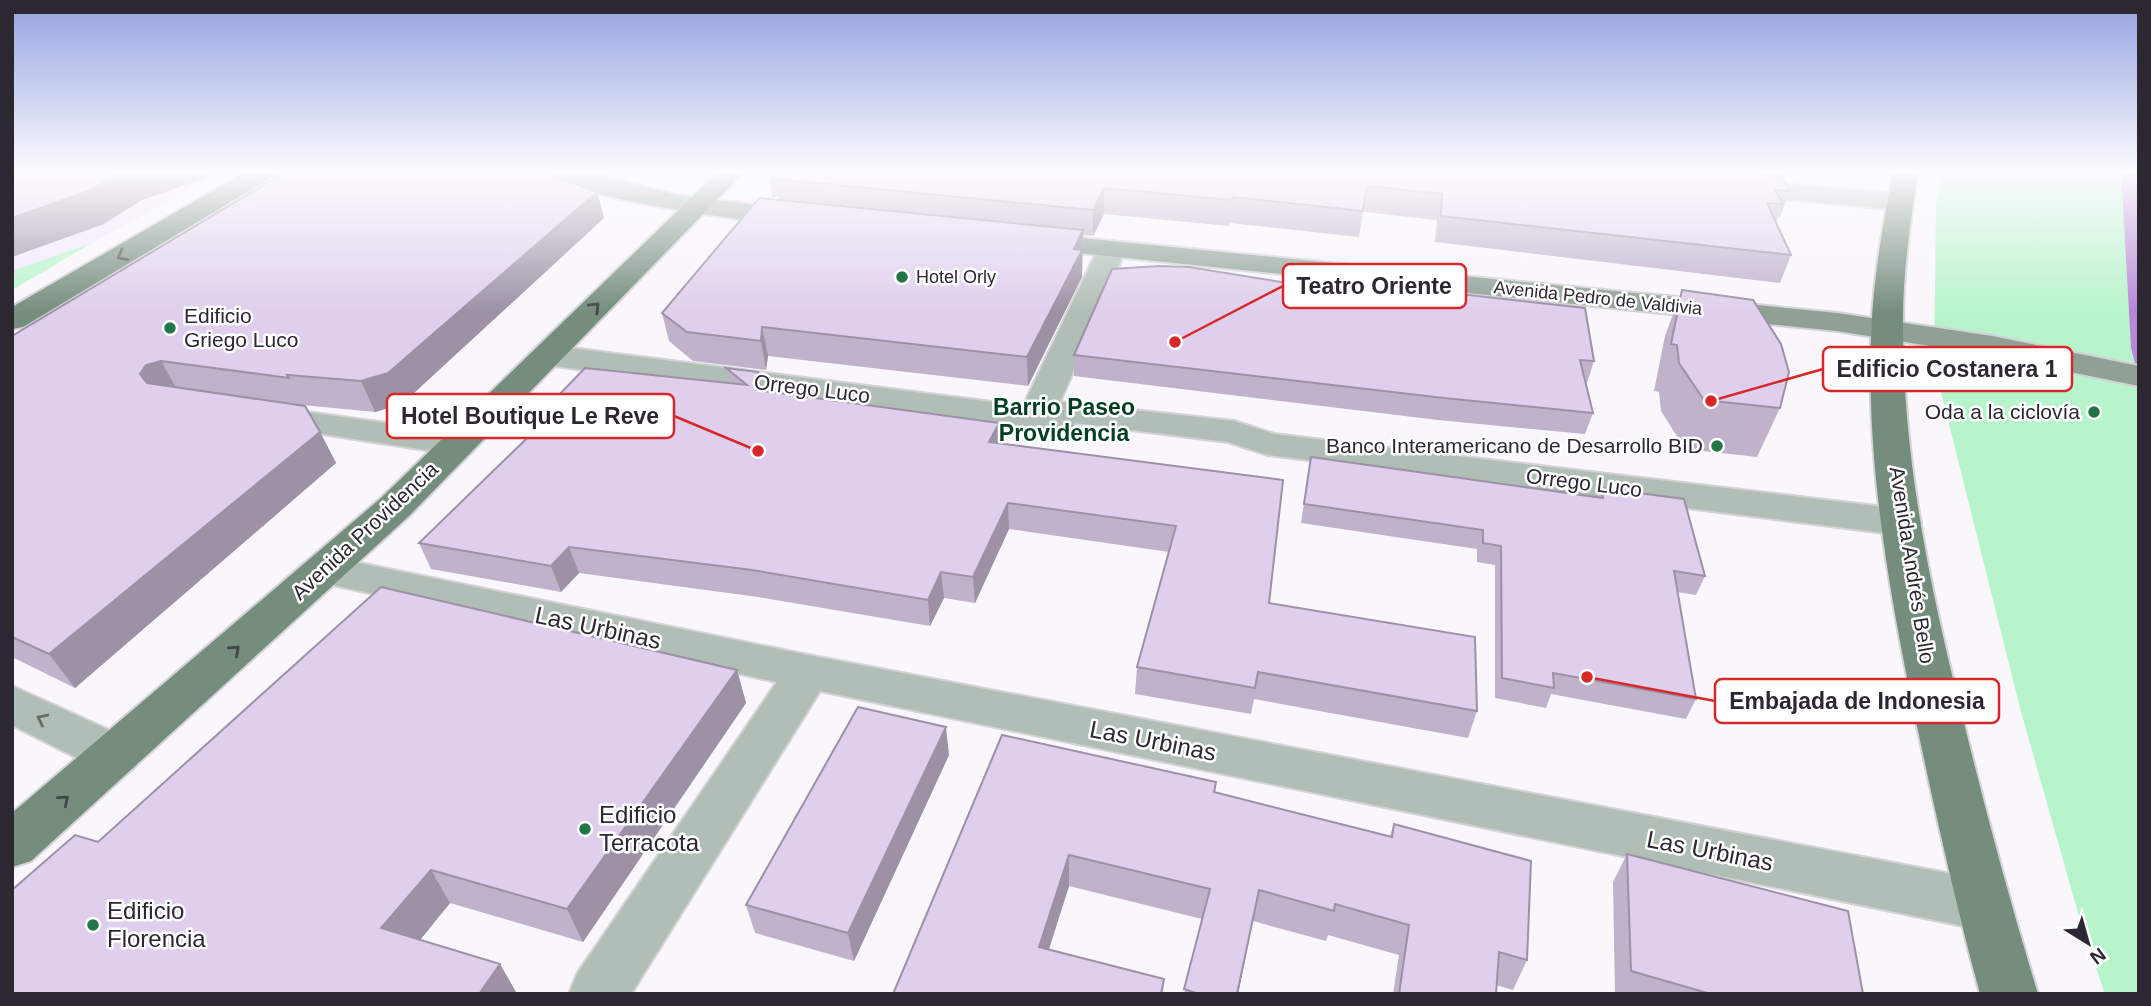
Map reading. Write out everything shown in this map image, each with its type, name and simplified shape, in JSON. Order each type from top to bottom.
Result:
[{"type":"main road","points":[[12,320],[185,218]]},
{"type":"main road","name":"Avenida Providencia","points":[[12,845],[395,507],[685,218]]},
{"type":"main road","points":[[800,218],[829,221]]},
{"type":"main road","name":"Avenida Andrés Bello","points":[[1897,218],[1886,329],[1901,522],[1934,701],[1983,905],[2008,994]]},
{"type":"main road","name":"Avenida Pedro de Valdivia","points":[[1004,238],[1886,329],[2132,374]]},
{"type":"street","points":[[1035,418],[1112,249]]},
{"type":"street","name":"Orrego Luco","points":[[547,355],[1035,418],[1058,428],[1228,450],[1252,449],[1268,444],[1901,522]]},
{"type":"street","points":[[231,411],[458,444]]},
{"type":"street","name":"Las Urbinas","points":[[325,570],[808,673],[1983,905]]},
{"type":"street","points":[[598,994],[808,673]]},
{"type":"street","points":[[12,704],[116,755]]},
{"type":"shaded area","points":[[12,218],[138,218],[94,242],[12,271]]},
{"type":"shaded area","points":[[2124,218],[2139,218],[2139,379],[2131,348]]},
{"type":"green space","points":[[1936,218],[2124,218],[2131,348],[2139,379],[2139,994],[2105,994],[2082,927],[2020,708],[1934,364]]},
{"type":"green space","points":[[94,242],[12,290],[12,271]]},
{"type":"building","points":[[209,218],[567,218],[388,373],[361,381],[287,375],[289,378],[161,361],[146,365],[140,374],[147,383],[305,406],[320,432],[49,654],[12,637],[12,336]]},
{"type":"building","points":[[742,218],[961,218],[1083,230],[1074,249],[1082,250],[1027,357],[762,327],[761,341],[687,332],[662,313]]},
{"type":"building","points":[[1458,218],[1774,218],[1791,255]]},
{"type":"building","points":[[1189,267],[1306,286],[1308,277],[1585,308],[1594,361],[1580,360],[1593,413],[1074,355],[1112,269]]},
{"type":"building","points":[[1682,290],[1753,300],[1781,344],[1789,372],[1780,408],[1704,400],[1679,363],[1677,345],[1671,344]]},
{"type":"building","points":[[585,368],[747,385],[726,368],[758,372],[756,390],[999,423],[989,442],[1283,480],[1269,603],[1475,637],[1477,711],[1258,672],[1255,688],[1137,667],[1176,526],[1008,503],[973,577],[941,572],[928,600],[752,570],[569,547],[551,566],[419,543],[553,413],[549,412],[559,403],[552,402]]},
{"type":"building","points":[[1311,457],[1603,498],[1601,488],[1684,499],[1705,576],[1674,571],[1696,699],[1553,673],[1554,688],[1502,678],[1501,546],[1483,543],[1483,530],[1304,504]]},
{"type":"building","points":[[381,587],[737,670],[567,909],[431,870],[381,928],[500,964],[479,994],[12,994],[12,890],[75,835],[98,842]]},
{"type":"building","points":[[858,707],[946,727],[848,933],[746,905]]},
{"type":"building","points":[[1002,735],[1216,782],[1214,792],[1392,837],[1394,824],[1531,861],[1527,960],[1499,952],[1496,994],[1399,994],[1409,925],[1335,904],[1334,911],[1259,890],[1237,994],[1199,994],[1184,989],[1210,889],[1069,855],[1039,947],[1164,979],[1161,994],[893,994]]},
{"type":"building","points":[[1627,854],[1848,911],[1863,994],[1711,994],[1631,971]]},
{"type":"place","name":"Hotel Orly","points":[[902,277]]},
{"type":"place","name":"Edificio Griego Luco","points":[[170,328]]},
{"type":"place","name":"Teatro Oriente","points":[[1175,342]]},
{"type":"place","name":"Edificio Costanera 1","points":[[1711,401]]},
{"type":"place","name":"Oda a la ciclovía","points":[[2094,412]]},
{"type":"place","name":"Banco Interamericano de Desarrollo BID","points":[[1717,446]]},
{"type":"place","name":"Hotel Boutique Le Reve","points":[[758,451]]},
{"type":"place","name":"Embajada de Indonesia","points":[[1587,677]]},
{"type":"place","name":"Edificio Terracota","points":[[585,829]]},
{"type":"place","name":"Edificio Florencia","points":[[93,925]]},
{"type":"district","name":"Barrio Paseo Providencia","points":[[1064,420]]}]
